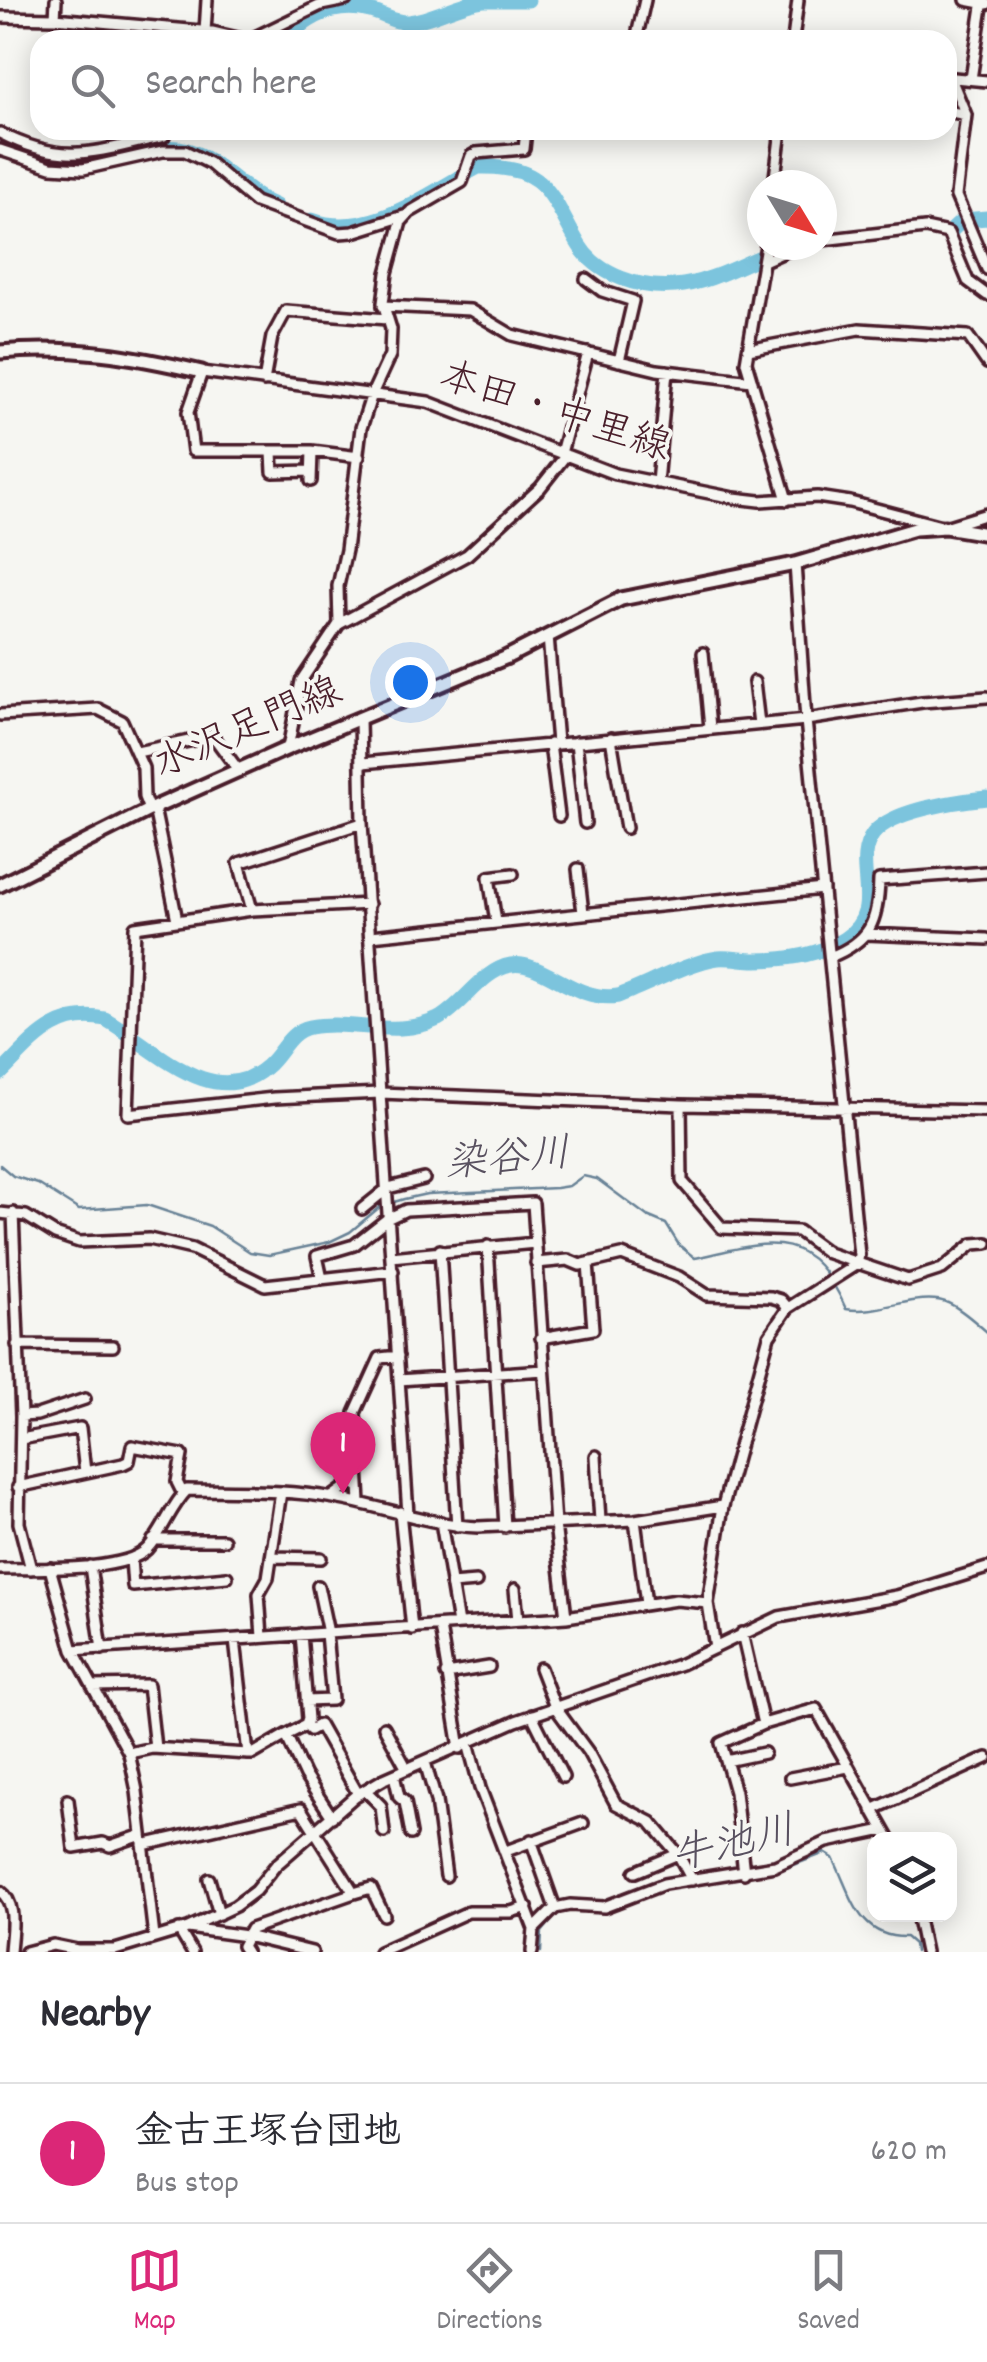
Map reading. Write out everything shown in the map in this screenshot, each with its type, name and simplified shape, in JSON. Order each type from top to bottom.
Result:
[{"type":"main road","points":[[0,352],[75,348],[139,357],[202,372]]},
{"type":"main road","name":"水沢足門線","points":[[0,886],[152,809],[506,658],[622,599],[795,564],[916,529],[945,527],[987,534]]},
{"type":"street","points":[[56,0],[56,18]]},
{"type":"street","points":[[205,30],[208,0]]},
{"type":"street","points":[[267,30],[320,3],[346,0]]},
{"type":"street","points":[[638,30],[645,0]]},
{"type":"street","points":[[794,30],[798,0]]},
{"type":"street","points":[[966,0],[984,2],[971,79]]},
{"type":"street","points":[[0,18],[56,18],[184,30]]},
{"type":"street","points":[[957,78],[987,81]]},
{"type":"street","points":[[957,94],[966,115],[956,196],[987,269]]},
{"type":"street","points":[[957,113],[966,115]]},
{"type":"street","points":[[0,133],[34,149],[78,155],[146,140]]},
{"type":"street","points":[[0,150],[50,167],[83,169],[163,150],[184,151],[209,164],[256,202],[339,233],[404,216],[462,182],[471,156],[524,148],[525,140]]},
{"type":"street","points":[[776,170],[781,140]]},
{"type":"street","points":[[339,624],[338,586],[361,428],[390,355],[391,329],[383,306],[387,273],[404,216]]},
{"type":"street","points":[[837,238],[925,228],[948,233],[968,281],[987,295]]},
{"type":"street","points":[[765,260],[746,362],[787,500]]},
{"type":"street","points":[[586,279],[602,291],[633,302],[619,361]]},
{"type":"street","points":[[383,306],[470,310],[512,335],[667,372],[752,381]]},
{"type":"street","points":[[264,382],[272,337],[286,311],[387,319]]},
{"type":"street","points":[[748,350],[859,328],[889,328],[968,336],[987,363]]},
{"type":"street","points":[[288,748],[301,681],[339,624],[467,555],[540,488],[563,454],[588,354]]},
{"type":"street","points":[[202,372],[188,412],[193,451],[312,451],[358,456]]},
{"type":"street","name":"本田・中里線","points":[[202,372],[440,406],[615,474],[657,483],[734,498],[817,497],[850,502],[945,527]]},
{"type":"street","points":[[657,483],[667,372]]},
{"type":"street","points":[[272,452],[274,472],[311,476],[312,451]]},
{"type":"street","points":[[945,527],[987,514]]},
{"type":"street","points":[[715,1648],[708,1603],[722,1506],[768,1336],[788,1308],[857,1264],[859,1255],[806,720],[795,564]]},
{"type":"street","points":[[548,636],[559,816]]},
{"type":"street","points":[[703,654],[710,728]]},
{"type":"street","points":[[754,682],[760,724]]},
{"type":"street","points":[[363,762],[806,720],[922,702],[987,697]]},
{"type":"street","points":[[0,716],[98,709],[122,721],[142,768],[144,797],[152,809],[176,920]]},
{"type":"street","points":[[360,718],[362,822],[390,1214],[412,1630]]},
{"type":"street","points":[[137,752],[213,736],[239,771]]},
{"type":"street","points":[[611,738],[626,828]]},
{"type":"street","points":[[576,742],[586,823]]},
{"type":"street","points":[[252,910],[239,863],[362,822]]},
{"type":"street","points":[[578,870],[583,913]]},
{"type":"street","points":[[830,957],[858,943],[866,934],[877,912],[879,880],[987,872]]},
{"type":"street","points":[[496,922],[489,877],[513,874]]},
{"type":"street","points":[[371,936],[822,889]]},
{"type":"street","points":[[368,904],[252,910],[134,927],[128,1114],[274,1098],[380,1092],[681,1105],[987,1111]]},
{"type":"street","points":[[866,934],[987,939]]},
{"type":"street","points":[[681,1105],[682,1181],[726,1230],[798,1231],[828,1253],[915,1280],[942,1269],[968,1246],[987,1243]]},
{"type":"street","points":[[362,1208],[424,1179]]},
{"type":"street","points":[[322,1279],[318,1256],[354,1244],[390,1214],[418,1208],[533,1203],[555,1524],[566,1617]]},
{"type":"street","points":[[0,1213],[26,1216],[55,1234],[78,1242],[149,1239],[192,1249],[266,1284],[393,1272]]},
{"type":"street","points":[[12,1213],[21,1416],[18,1524],[30,1569]]},
{"type":"street","points":[[392,1257],[535,1242]]},
{"type":"street","points":[[488,1246],[505,1528]]},
{"type":"street","points":[[440,1250],[457,1526]]},
{"type":"street","points":[[536,1263],[568,1260],[580,1264],[622,1256],[680,1277],[707,1295],[771,1297],[788,1308]]},
{"type":"street","points":[[541,1338],[593,1329],[588,1263]]},
{"type":"street","points":[[17,1345],[113,1346]]},
{"type":"street","points":[[360,1504],[355,1413],[380,1358],[398,1356]]},
{"type":"street","points":[[399,1380],[544,1370]]},
{"type":"street","points":[[21,1416],[37,1416],[85,1399]]},
{"type":"street","points":[[21,1439],[80,1428],[86,1472]]},
{"type":"street","points":[[18,1487],[128,1462],[132,1446],[182,1455],[177,1482],[183,1494]]},
{"type":"street","points":[[596,1456],[600,1521]]},
{"type":"street","points":[[332,1497],[350,1484],[358,1485]]},
{"type":"street","points":[[0,1569],[90,1566],[131,1559],[143,1553],[187,1490],[332,1497],[457,1526],[505,1528],[635,1520],[722,1506]]},
{"type":"street","points":[[262,1638],[259,1594],[268,1578],[281,1492]]},
{"type":"street","points":[[635,1520],[646,1604]]},
{"type":"street","points":[[441,1522],[458,1624]]},
{"type":"street","points":[[153,1540],[224,1540]]},
{"type":"street","points":[[271,1556],[321,1558]]},
{"type":"street","points":[[131,1559],[132,1586],[227,1577]]},
{"type":"street","points":[[90,1566],[102,1650]]},
{"type":"street","points":[[50,1568],[73,1650],[129,1753],[143,1840],[152,1938],[157,1952]]},
{"type":"street","points":[[26,1952],[53,1944],[77,1951],[116,1950],[184,1929],[219,1914],[255,1891],[276,1866],[332,1817],[362,1792],[394,1775],[532,1715],[681,1664],[742,1633],[798,1612],[898,1596],[987,1568]]},
{"type":"street","points":[[451,1584],[476,1582]]},
{"type":"street","points":[[306,1701],[332,1700],[327,1633],[318,1586]]},
{"type":"street","points":[[515,1590],[518,1620]]},
{"type":"street","points":[[73,1650],[412,1630],[566,1617],[676,1600],[708,1603]]},
{"type":"street","points":[[440,1627],[446,1674],[464,1745],[527,1907],[534,1929],[532,1952]]},
{"type":"street","points":[[742,1633],[763,1724]]},
{"type":"street","points":[[301,1634],[306,1726],[310,1730],[319,1725],[362,1792],[381,1806],[384,1832]]},
{"type":"street","points":[[235,1640],[248,1754]]},
{"type":"street","points":[[446,1674],[489,1668]]},
{"type":"street","points":[[540,1668],[555,1708],[588,1752],[616,1804],[651,1822],[678,1854],[692,1880]]},
{"type":"street","points":[[92,1686],[148,1685],[156,1748]]},
{"type":"street","points":[[744,1873],[736,1792],[721,1744],[763,1724],[816,1709],[885,1832]]},
{"type":"street","points":[[532,1715],[563,1777]]},
{"type":"street","points":[[129,1753],[156,1748],[253,1754],[306,1726]]},
{"type":"street","points":[[384,1727],[408,1770]]},
{"type":"street","points":[[286,1735],[305,1776],[332,1817]]},
{"type":"street","points":[[726,1761],[764,1753]]},
{"type":"street","points":[[872,1810],[987,1758]]},
{"type":"street","points":[[425,1762],[436,1801],[446,1876]]},
{"type":"street","points":[[790,1778],[848,1767]]},
{"type":"street","points":[[394,1775],[399,1797],[406,1802],[411,1834]]},
{"type":"street","points":[[68,1800],[74,1848],[104,1843],[110,1846],[301,1809],[354,1893]]},
{"type":"street","points":[[506,1850],[583,1823]]},
{"type":"street","points":[[534,1929],[555,1908],[570,1904],[604,1906],[664,1884],[744,1873],[788,1862],[827,1842],[867,1837]]},
{"type":"street","points":[[531,1840],[555,1908]]},
{"type":"street","points":[[634,1872],[678,1854]]},
{"type":"street","points":[[209,1879],[219,1914]]},
{"type":"street","points":[[246,1952],[242,1946],[251,1930],[370,1888],[384,1915]]},
{"type":"street","points":[[0,1890],[11,1902],[10,1952]]},
{"type":"street","points":[[379,1952],[468,1912],[511,1912],[527,1907]]},
{"type":"street","points":[[919,1922],[925,1952]]},
{"type":"street","points":[[184,1929],[246,1936],[308,1952]]},
{"type":"street","points":[[184,1929],[192,1952]]},
{"type":"waterway","points":[[483,0],[528,0]]},
{"type":"waterway","points":[[297,30],[314,17],[346,8],[408,22],[483,0]]},
{"type":"waterway","points":[[114,158],[167,147],[192,151],[276,206]]},
{"type":"waterway","points":[[312,220],[333,225],[376,219],[419,201],[478,167],[501,168],[519,171],[544,186],[587,256],[621,278],[648,285],[690,284],[754,260]]},
{"type":"waterway","points":[[950,232],[963,220],[987,218]]},
{"type":"waterway","points":[[0,1074],[34,1040],[72,1019],[105,1019],[182,1070],[225,1083],[245,1079],[266,1067],[290,1038],[310,1027],[406,1028],[438,1019],[491,974],[511,965],[535,969],[588,993],[618,996],[707,960],[778,959],[813,953],[844,939],[864,915],[865,860],[873,834],[909,813],[987,798]]},
{"type":"waterway","name":"染谷川","points":[[0,1165],[13,1176],[38,1184],[79,1210],[147,1205],[210,1226],[250,1252],[269,1255],[329,1242],[350,1232],[381,1206],[404,1199],[427,1194],[556,1188],[569,1186],[583,1176],[597,1179],[647,1216],[666,1224],[679,1245],[695,1258],[745,1247],[784,1246],[801,1251],[817,1263],[846,1309],[937,1300],[958,1309],[987,1332]]},
{"type":"waterway","name":"牛池川","points":[[541,1952],[542,1932],[558,1913],[603,1912],[669,1889],[781,1870],[825,1853],[833,1858],[867,1922],[877,1930],[906,1937],[914,1944],[915,1952]]},
{"type":"place","name":"金古王塚台団地","points":[[343,1494]]}]
